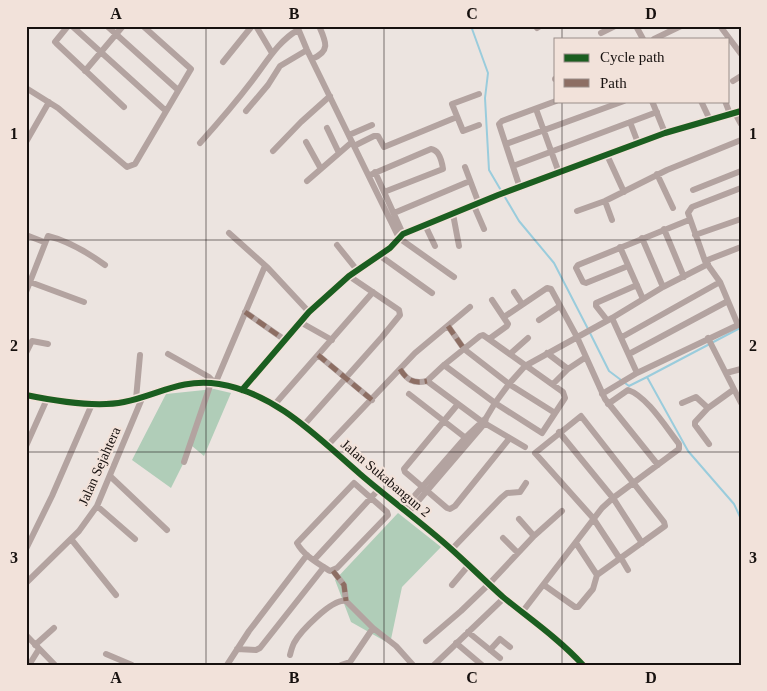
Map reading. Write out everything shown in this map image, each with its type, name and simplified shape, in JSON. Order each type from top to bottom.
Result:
[{"type":"street","points":[[124,107],[56,44],[55,42],[70,26],[166,111]]},
{"type":"street","points":[[107,26],[178,90]]},
{"type":"street","points":[[85,71],[123,26]]},
{"type":"street","points":[[26,88],[49,102],[127,167],[135,164],[191,68],[143,26]]},
{"type":"street","points":[[223,62],[252,26]]},
{"type":"street","points":[[256,26],[272,53]]},
{"type":"street","points":[[312,59],[322,54],[326,48],[319,26]]},
{"type":"street","points":[[601,32],[615,26]]},
{"type":"street","points":[[636,26],[642,38]]},
{"type":"street","points":[[720,26],[728,38]]},
{"type":"street","points":[[656,38],[679,27]]},
{"type":"street","points":[[200,143],[246,89],[272,53],[298,28],[353,144],[384,192],[394,213],[401,236]]},
{"type":"street","points":[[730,40],[741,54]]},
{"type":"street","points":[[246,111],[263,92],[280,66],[307,50]]},
{"type":"street","points":[[733,81],[741,76]]},
{"type":"street","points":[[478,125],[462,131],[452,104],[479,94]]},
{"type":"street","points":[[273,151],[330,96]]},
{"type":"street","points":[[26,142],[49,102]]},
{"type":"street","points":[[520,188],[499,126],[500,122],[554,102]]},
{"type":"street","points":[[506,144],[621,102]]},
{"type":"street","points":[[652,102],[665,133]]},
{"type":"street","points":[[701,102],[710,120]]},
{"type":"street","points":[[726,102],[741,124]]},
{"type":"street","points":[[536,109],[559,173]]},
{"type":"street","points":[[512,166],[657,112]]},
{"type":"street","points":[[242,390],[309,312],[349,276],[390,248],[401,236],[498,195],[665,133],[735,113]]},
{"type":"street","points":[[307,181],[339,153],[353,144],[378,136],[384,147],[457,118]]},
{"type":"street","points":[[630,122],[638,143]]},
{"type":"street","points":[[349,135],[372,125]]},
{"type":"street","points":[[327,128],[339,153]]},
{"type":"street","points":[[577,211],[605,201],[657,174],[741,140]]},
{"type":"street","points":[[306,142],[321,169]]},
{"type":"street","points":[[372,174],[430,149],[436,150],[443,170],[384,192]]},
{"type":"street","points":[[607,155],[624,192]]},
{"type":"street","points":[[465,167],[484,229]]},
{"type":"street","points":[[693,190],[741,171]]},
{"type":"street","points":[[372,174],[401,236],[454,277]]},
{"type":"street","points":[[657,174],[673,208]]},
{"type":"street","points":[[394,213],[470,182]]},
{"type":"street","points":[[604,393],[637,373],[710,342],[738,325],[720,282],[707,262],[695,235],[689,220],[688,211],[692,207],[741,188]]},
{"type":"street","points":[[605,201],[612,220]]},
{"type":"street","points":[[453,214],[458,246]]},
{"type":"street","points":[[695,235],[740,218]]},
{"type":"street","points":[[628,266],[586,283],[583,282],[576,268],[578,264],[689,220]]},
{"type":"street","points":[[425,225],[435,246]]},
{"type":"street","points":[[664,229],[684,277]]},
{"type":"street","points":[[229,233],[266,266],[309,312]]},
{"type":"street","points":[[26,235],[44,242]]},
{"type":"street","points":[[26,292],[44,242],[49,236],[84,250],[104,265]]},
{"type":"street","points":[[642,238],[663,287]]},
{"type":"street","points":[[336,245],[357,270]]},
{"type":"street","points":[[620,247],[643,299]]},
{"type":"street","points":[[405,511],[484,421],[509,384],[525,366],[663,287],[684,277],[707,262],[741,247]]},
{"type":"street","points":[[378,255],[432,293]]},
{"type":"street","points":[[184,462],[213,384],[266,266]]},
{"type":"street","points":[[303,426],[382,338],[400,315],[398,310],[349,276]]},
{"type":"street","points":[[30,282],[84,302]]},
{"type":"street","points":[[622,337],[720,282]]},
{"type":"street","points":[[637,285],[596,304],[622,337],[637,373]]},
{"type":"street","points":[[504,317],[548,287],[551,289],[579,336],[586,357],[608,404],[658,465]]},
{"type":"street","points":[[275,404],[373,292]]},
{"type":"street","points":[[514,292],[522,304]]},
{"type":"street","points":[[489,339],[507,326],[508,323],[492,300]]},
{"type":"street","points":[[629,354],[728,301]]},
{"type":"street","points":[[539,320],[560,306]]},
{"type":"street","points":[[327,446],[415,353],[470,308]]},
{"type":"street","points":[[245,312],[285,340]]},
{"type":"street","points":[[300,322],[332,340]]},
{"type":"street","points":[[448,326],[464,349],[509,384],[555,413]]},
{"type":"street","points":[[400,369],[410,380],[420,383],[427,381],[444,365],[480,336],[483,336],[553,384],[566,396],[542,432],[496,403],[444,365]]},
{"type":"street","points":[[510,354],[528,338]]},
{"type":"street","points":[[26,353],[32,342],[48,344]]},
{"type":"street","points":[[710,342],[741,403]]},
{"type":"street","points":[[547,353],[568,369]]},
{"type":"street","points":[[168,354],[209,377],[213,384]]},
{"type":"street","name":"Jalan Sejahtera","points":[[26,583],[86,523],[97,506],[139,397],[140,355]]},
{"type":"street","points":[[318,355],[372,400]]},
{"type":"street","points":[[553,384],[568,369],[586,357]]},
{"type":"street","points":[[726,373],[741,368]]},
{"type":"street","points":[[427,381],[509,439],[525,447]]},
{"type":"street","name":"Jalan Sukabangun 2","points":[[26,395],[92,404],[116,403],[181,385],[204,382],[242,390],[275,404],[452,549],[504,598],[523,611],[561,643],[583,665]]},
{"type":"street","points":[[523,611],[593,518],[612,498],[678,451],[680,446],[646,402],[632,391],[628,390],[608,404]]},
{"type":"street","points":[[709,444],[694,423],[708,408],[733,390]]},
{"type":"street","points":[[409,394],[467,439]]},
{"type":"street","points":[[682,403],[696,397],[708,408]]},
{"type":"street","points":[[26,446],[47,399]]},
{"type":"street","points":[[26,549],[52,496],[92,404]]},
{"type":"street","points":[[458,404],[404,469],[405,472],[447,508],[453,508],[509,439]]},
{"type":"street","points":[[544,585],[576,608],[593,589],[597,575],[620,558],[664,528],[665,524],[581,416],[535,453],[593,518],[620,558],[628,570]]},
{"type":"street","points":[[559,432],[612,498],[642,543]]},
{"type":"street","points":[[354,483],[388,515],[334,571],[330,572],[297,546],[297,542],[361,475]]},
{"type":"street","points":[[110,476],[167,530]]},
{"type":"street","points":[[452,549],[501,498],[507,493],[520,492],[526,483]]},
{"type":"street","points":[[314,560],[378,489]]},
{"type":"street","points":[[97,506],[135,538]]},
{"type":"street","points":[[426,641],[461,612],[517,552],[562,512]]},
{"type":"street","points":[[519,520],[534,536]]},
{"type":"street","points":[[503,538],[517,552]]},
{"type":"street","points":[[71,539],[116,595]]},
{"type":"street","points":[[576,543],[597,575]]},
{"type":"street","points":[[227,665],[249,631],[308,555]]},
{"type":"street","points":[[452,585],[468,566]]},
{"type":"street","points":[[237,649],[256,650],[260,648],[324,567]]},
{"type":"street","points":[[334,571],[344,585],[346,601]]},
{"type":"street","points":[[434,665],[504,598]]},
{"type":"street","points":[[290,655],[296,639],[321,613],[339,600],[346,601],[373,628],[396,646],[413,665]]},
{"type":"street","points":[[28,665],[37,647],[54,628]]},
{"type":"street","points":[[341,665],[352,664],[373,628]]},
{"type":"street","points":[[468,632],[500,658]]},
{"type":"street","points":[[26,635],[55,665]]},
{"type":"street","points":[[490,650],[500,639],[510,647]]},
{"type":"street","points":[[456,643],[482,665]]},
{"type":"street","points":[[106,654],[132,665]]},
{"type":"green space","points":[[214,389],[231,393],[204,456],[192,446],[171,488],[132,460],[166,394]]},
{"type":"green space","points":[[398,513],[441,547],[402,587],[390,644],[351,622],[335,580]]},
{"type":"waterway","points":[[471,26],[488,73],[485,98],[489,170],[519,221],[554,263],[588,329]]},
{"type":"waterway","points":[[647,377],[740,328]]},
{"type":"waterway","points":[[590,333],[609,371],[621,380]]},
{"type":"waterway","points":[[625,383],[629,386],[647,377],[688,451],[734,504],[741,519]]},
{"type":"marked path","points":[[245,312],[285,340]]},
{"type":"marked path","points":[[448,326],[464,349]]},
{"type":"marked path","points":[[318,355],[372,400]]},
{"type":"marked path","points":[[400,369],[411,380],[418,382],[427,381]]},
{"type":"marked path","points":[[333,571],[344,585],[346,601]]},
{"type":"cycle path","points":[[242,390],[309,312],[349,276],[390,248],[403,234],[498,195],[665,133],[741,111]]},
{"type":"cycle path","points":[[26,395],[75,403],[113,404],[181,385],[205,383],[240,389],[259,397],[278,407],[312,432],[439,538],[503,597],[554,638],[583,665]]}]
